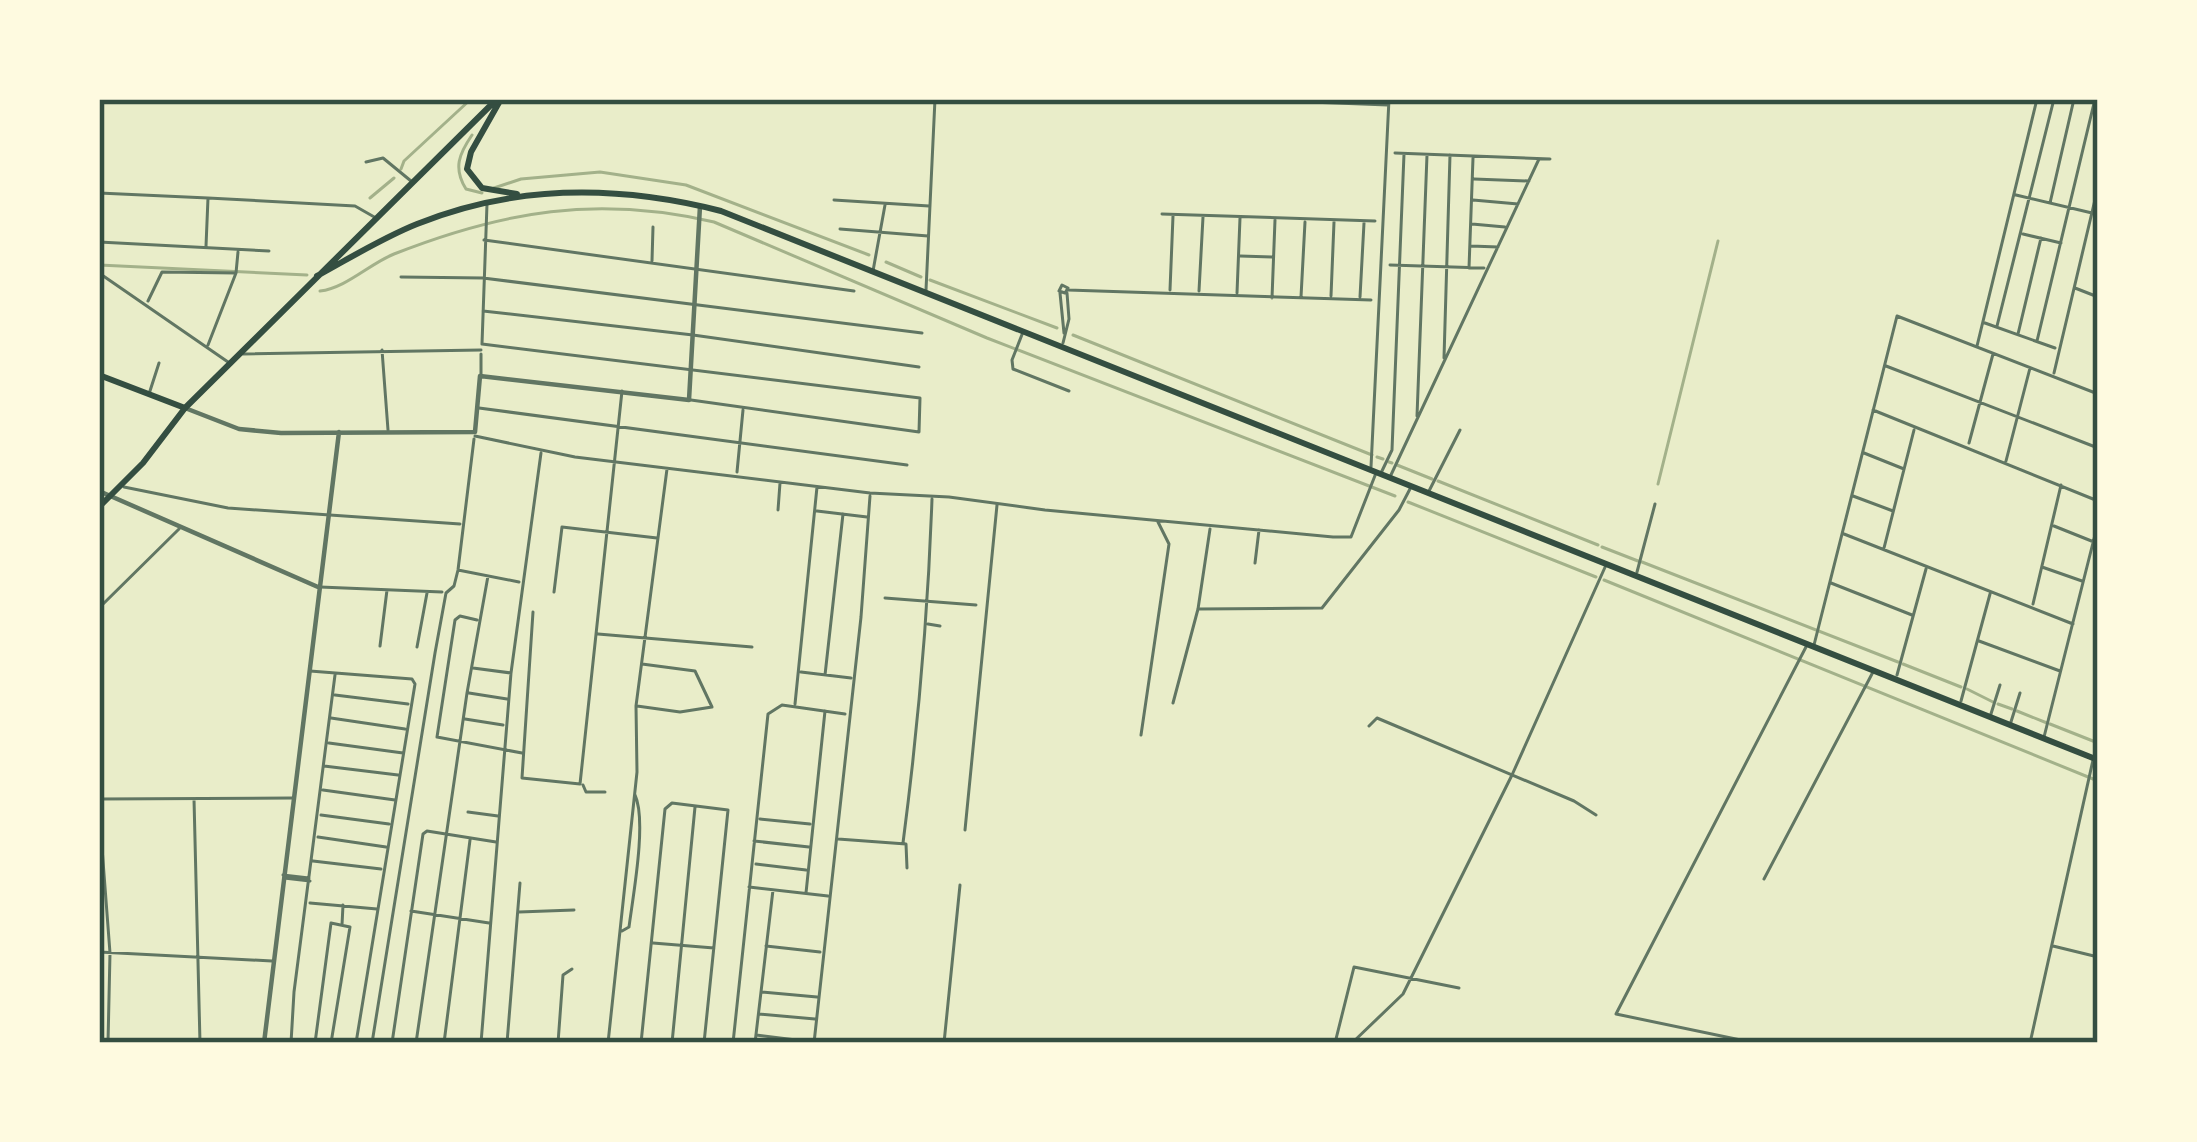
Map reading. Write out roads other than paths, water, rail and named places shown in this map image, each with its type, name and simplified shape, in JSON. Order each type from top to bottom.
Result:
[{"type":"main road","points":[[99,507],[184,408],[499,99]]},
{"type":"main road","points":[[499,99],[469,157],[469,174],[489,190],[532,195]]},
{"type":"main road","points":[[317,276],[418,224],[487,203],[604,190],[700,206],[747,219],[2096,759]]},
{"type":"main road","points":[[99,375],[184,408]]},
{"type":"street","points":[[926,292],[934,99]]},
{"type":"street","points":[[1230,99],[1389,102],[1371,442],[1379,473]]},
{"type":"street","points":[[1467,99],[1494,100]]},
{"type":"street","points":[[1977,346],[2037,99]]},
{"type":"street","points":[[1997,326],[2054,99]]},
{"type":"street","points":[[2050,203],[2074,99]]},
{"type":"street","points":[[2036,340],[2095,99]]},
{"type":"street","points":[[1395,153],[1550,159]]},
{"type":"street","points":[[184,408],[239,429],[475,434],[615,462],[870,493],[1351,537],[1393,450],[1404,154]]},
{"type":"street","points":[[1418,418],[1427,154]]},
{"type":"street","points":[[1443,362],[1450,155]]},
{"type":"street","points":[[1469,268],[1473,156]]},
{"type":"street","points":[[366,162],[383,158],[412,182]]},
{"type":"street","points":[[1379,473],[1400,454],[1539,159]]},
{"type":"street","points":[[1472,178],[1529,181]]},
{"type":"street","points":[[2054,375],[2098,187]]},
{"type":"street","points":[[99,193],[355,206],[376,218]]},
{"type":"street","points":[[2014,195],[2092,213]]},
{"type":"street","points":[[206,248],[208,198]]},
{"type":"street","points":[[1472,199],[1518,204]]},
{"type":"street","points":[[833,200],[931,206]]},
{"type":"street","points":[[372,1043],[446,593],[454,586],[458,570],[478,407],[487,203]]},
{"type":"street","points":[[873,271],[886,203]]},
{"type":"street","points":[[689,400],[700,206]]},
{"type":"street","points":[[1255,217],[1256,208]]},
{"type":"street","points":[[1162,214],[1375,221]]},
{"type":"street","points":[[1169,294],[1173,214]]},
{"type":"street","points":[[1199,295],[1203,215]]},
{"type":"street","points":[[1236,296],[1240,217]]},
{"type":"street","points":[[1272,298],[1275,218]]},
{"type":"street","points":[[1301,298],[1305,219]]},
{"type":"street","points":[[1331,299],[1334,220]]},
{"type":"street","points":[[1360,300],[1364,221]]},
{"type":"street","points":[[1471,224],[1507,227]]},
{"type":"street","points":[[651,262],[653,227]]},
{"type":"street","points":[[840,229],[929,236]]},
{"type":"street","points":[[2022,234],[2061,243]]},
{"type":"street","points":[[2018,334],[2042,238]]},
{"type":"street","points":[[484,240],[854,291]]},
{"type":"street","points":[[99,242],[268,251]]},
{"type":"street","points":[[1470,246],[1498,247]]},
{"type":"street","points":[[208,347],[236,273],[238,249]]},
{"type":"street","points":[[1238,256],[1274,257]]},
{"type":"street","points":[[1390,265],[1488,268]]},
{"type":"street","points":[[147,303],[162,272],[236,273]]},
{"type":"street","points":[[99,273],[229,364]]},
{"type":"street","points":[[400,277],[483,278],[922,333]]},
{"type":"street","points":[[2074,287],[2098,297]]},
{"type":"street","points":[[1063,346],[1069,320],[1062,291],[1371,300]]},
{"type":"street","points":[[483,311],[693,334],[920,367]]},
{"type":"street","points":[[1755,1043],[1616,1013],[1811,645],[1897,316],[2098,394]]},
{"type":"street","points":[[1983,322],[2058,349]]},
{"type":"street","points":[[1024,331],[1013,369],[1069,391]]},
{"type":"street","points":[[238,355],[482,347],[691,370],[920,398],[919,432],[480,376]]},
{"type":"street","points":[[382,350],[388,432]]},
{"type":"street","points":[[1968,447],[1994,352]]},
{"type":"street","points":[[149,394],[159,363]]},
{"type":"street","points":[[1885,365],[2098,448]]},
{"type":"street","points":[[2006,461],[2030,366]]},
{"type":"street","points":[[605,793],[586,792],[583,783],[622,391]]},
{"type":"street","points":[[478,407],[908,465]]},
{"type":"street","points":[[737,476],[743,408]]},
{"type":"street","points":[[1873,410],[2098,501]]},
{"type":"street","points":[[1883,550],[1915,427]]},
{"type":"street","points":[[1429,492],[1460,430]]},
{"type":"street","points":[[264,1043],[339,432]]},
{"type":"street","points":[[1393,450],[1400,454]]},
{"type":"street","points":[[481,1043],[508,699],[542,451]]},
{"type":"street","points":[[1862,452],[1904,469]]},
{"type":"street","points":[[620,932],[628,927],[633,889],[636,706],[667,467]]},
{"type":"street","points":[[778,511],[780,482]]},
{"type":"street","points":[[2032,607],[2061,484]]},
{"type":"street","points":[[121,485],[186,502],[462,524]]},
{"type":"street","points":[[795,706],[818,486]]},
{"type":"street","points":[[1198,609],[1322,608],[1412,486]]},
{"type":"street","points":[[99,491],[318,587],[446,593]]},
{"type":"street","points":[[756,1035],[814,1042],[870,493]]},
{"type":"street","points":[[1852,495],[1894,511]]},
{"type":"street","points":[[907,868],[903,843],[928,602],[932,498]]},
{"type":"street","points":[[965,830],[997,503]]},
{"type":"street","points":[[1636,575],[1655,504]]},
{"type":"street","points":[[815,510],[868,517]]},
{"type":"street","points":[[825,675],[843,514]]},
{"type":"street","points":[[1141,735],[1169,542],[1158,520]]},
{"type":"street","points":[[2044,739],[2098,523]]},
{"type":"street","points":[[2052,525],[2094,542]]},
{"type":"street","points":[[1173,703],[1198,609],[1210,526]]},
{"type":"street","points":[[99,608],[181,527]]},
{"type":"street","points":[[554,592],[562,527],[658,538]]},
{"type":"street","points":[[1255,563],[1259,530]]},
{"type":"street","points":[[1842,533],[2073,624]]},
{"type":"street","points":[[1352,1043],[1396,1004],[1411,977],[1512,775],[1607,564]]},
{"type":"street","points":[[1896,679],[1927,567]]},
{"type":"street","points":[[2042,567],[2084,582]]},
{"type":"street","points":[[458,570],[521,582]]},
{"type":"street","points":[[416,1043],[488,576]]},
{"type":"street","points":[[1830,582],[1913,616]]},
{"type":"street","points":[[380,646],[387,588]]},
{"type":"street","points":[[417,647],[427,591]]},
{"type":"street","points":[[1960,705],[1991,592]]},
{"type":"street","points":[[886,598],[976,605]]},
{"type":"street","points":[[533,612],[524,780],[583,783]]},
{"type":"street","points":[[479,620],[457,617],[436,735],[440,740],[524,753]]},
{"type":"street","points":[[926,624],[940,626]]},
{"type":"street","points":[[598,634],[752,647]]},
{"type":"street","points":[[1977,640],[2061,672]]},
{"type":"street","points":[[636,706],[680,712],[712,707],[695,671],[640,664]]},
{"type":"street","points":[[472,668],[511,673]]},
{"type":"street","points":[[1764,879],[1874,670]]},
{"type":"street","points":[[308,671],[412,680],[415,684],[356,1043]]},
{"type":"street","points":[[799,672],[853,678]]},
{"type":"street","points":[[291,1043],[335,674]]},
{"type":"street","points":[[1990,717],[2000,685]]},
{"type":"street","points":[[467,693],[508,699]]},
{"type":"street","points":[[2010,725],[2020,693]]},
{"type":"street","points":[[333,695],[411,705]]},
{"type":"street","points":[[733,1043],[768,714],[777,706],[795,706],[849,714]]},
{"type":"street","points":[[806,893],[826,711]]},
{"type":"street","points":[[330,718],[407,729]]},
{"type":"street","points":[[464,718],[506,725]]},
{"type":"street","points":[[1369,726],[1377,718],[1597,815]]},
{"type":"street","points":[[327,742],[403,753]]},
{"type":"street","points":[[2030,1043],[2096,759]]},
{"type":"street","points":[[324,766],[399,776]]},
{"type":"street","points":[[321,790],[395,800]]},
{"type":"street","points":[[99,799],[292,798]]},
{"type":"street","points":[[194,799],[200,1043]]},
{"type":"street","points":[[641,1043],[668,803],[728,810],[704,1043]]},
{"type":"street","points":[[608,1043],[635,804]]},
{"type":"street","points":[[672,1043],[695,806]]},
{"type":"street","points":[[99,808],[110,952],[108,1043]]},
{"type":"street","points":[[469,812],[500,816]]},
{"type":"street","points":[[319,815],[391,824]]},
{"type":"street","points":[[757,819],[812,824]]},
{"type":"street","points":[[392,1043],[423,834],[498,842]]},
{"type":"street","points":[[316,837],[387,848]]},
{"type":"street","points":[[444,1043],[470,839]]},
{"type":"street","points":[[836,839],[903,843]]},
{"type":"street","points":[[754,841],[811,847]]},
{"type":"street","points":[[313,861],[383,869]]},
{"type":"street","points":[[752,863],[808,870]]},
{"type":"street","points":[[625,874],[633,889]]},
{"type":"street","points":[[283,877],[311,879]]},
{"type":"street","points":[[507,1043],[520,883]]},
{"type":"street","points":[[944,1043],[960,885]]},
{"type":"street","points":[[749,887],[829,896]]},
{"type":"street","points":[[755,1043],[772,890]]},
{"type":"street","points":[[308,903],[377,909]]},
{"type":"street","points":[[342,925],[344,904]]},
{"type":"street","points":[[622,908],[630,915]]},
{"type":"street","points":[[518,912],[574,910]]},
{"type":"street","points":[[411,911],[491,923]]},
{"type":"street","points":[[315,1043],[331,923],[350,927],[331,1043]]},
{"type":"street","points":[[651,943],[714,948]]},
{"type":"street","points":[[766,946],[822,952]]},
{"type":"street","points":[[2051,946],[2098,957]]},
{"type":"street","points":[[99,952],[272,961]]},
{"type":"street","points":[[1335,1043],[1353,968],[1459,988]]},
{"type":"street","points":[[558,1043],[563,975],[572,969]]},
{"type":"street","points":[[760,992],[819,997]]},
{"type":"street","points":[[758,1014],[817,1019]]},
{"type":"waterway","points":[[401,169],[471,99]]},
{"type":"waterway","points":[[472,135],[461,155],[460,174],[466,189],[482,193]]},
{"type":"waterway","points":[[494,188],[521,179],[600,172],[686,185],[869,255]]},
{"type":"waterway","points":[[370,198],[394,178]]},
{"type":"waterway","points":[[320,291],[394,254],[512,218],[590,209],[714,222],[987,338],[1395,496]]},
{"type":"waterway","points":[[1658,484],[1718,241]]},
{"type":"waterway","points":[[886,262],[921,277]]},
{"type":"waterway","points":[[99,265],[307,275]]},
{"type":"waterway","points":[[930,280],[1057,328]]},
{"type":"waterway","points":[[1073,335],[1372,455]]},
{"type":"waterway","points":[[1377,457],[1383,459]]},
{"type":"waterway","points":[[1397,465],[1432,479]]},
{"type":"waterway","points":[[1438,481],[1598,545]]},
{"type":"waterway","points":[[1408,502],[1596,577]]},
{"type":"waterway","points":[[1602,547],[1638,561]]},
{"type":"waterway","points":[[1642,562],[1898,662]]},
{"type":"waterway","points":[[1604,580],[2098,781]]},
{"type":"waterway","points":[[1903,664],[1961,687]]},
{"type":"waterway","points":[[1967,689],[1993,702]]},
{"type":"waterway","points":[[1998,704],[2012,709]]},
{"type":"waterway","points":[[2017,711],[2047,723]]},
{"type":"waterway","points":[[2050,724],[2098,743]]}]
